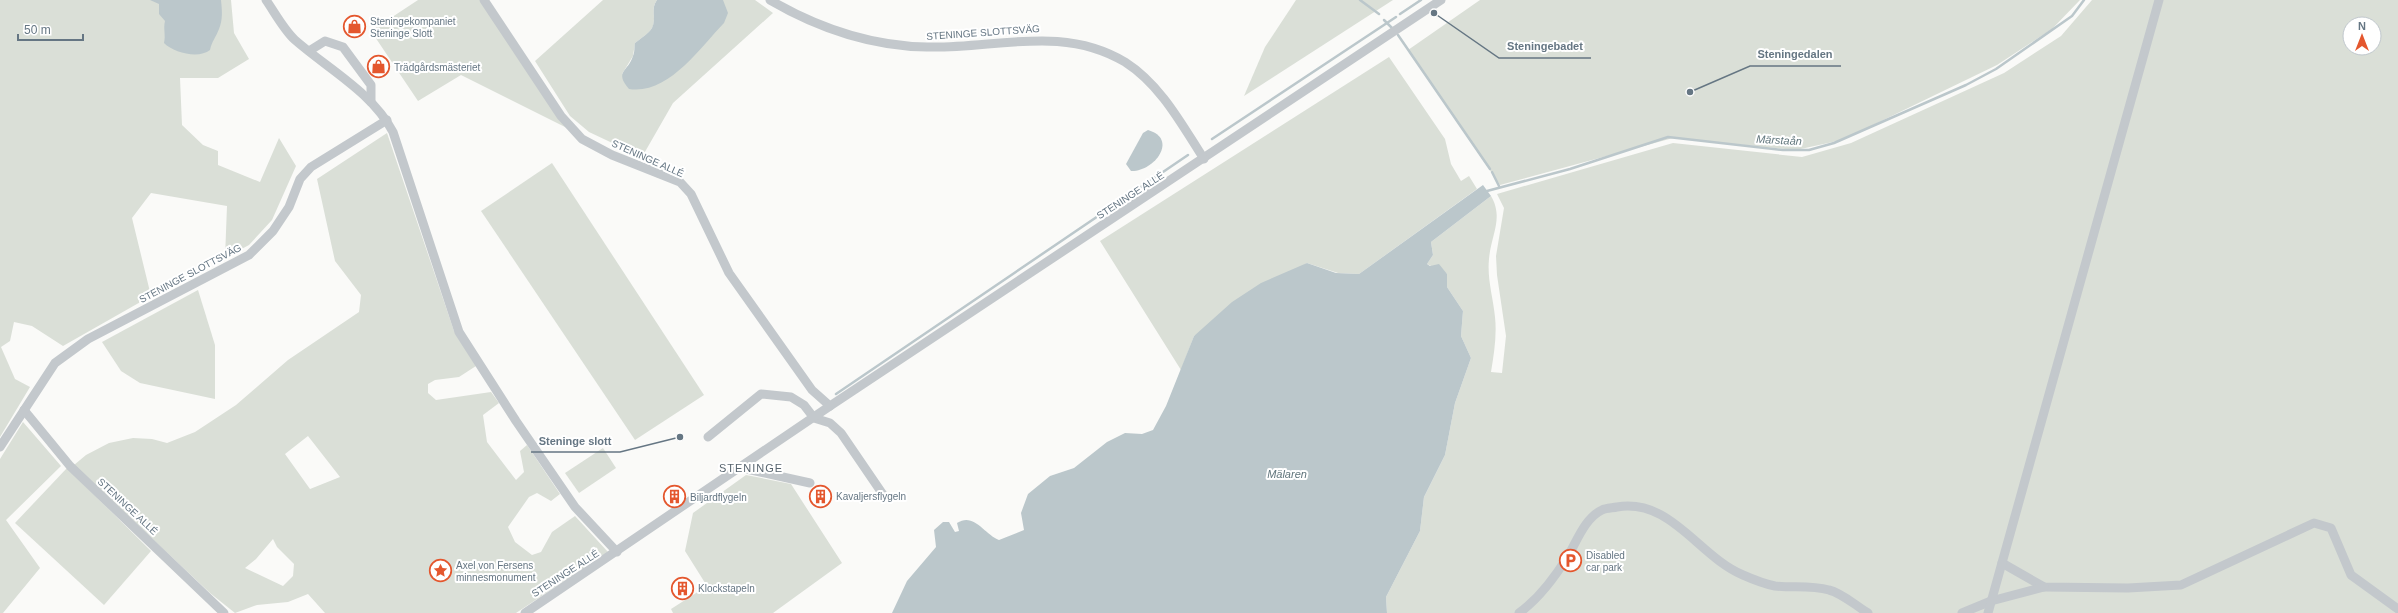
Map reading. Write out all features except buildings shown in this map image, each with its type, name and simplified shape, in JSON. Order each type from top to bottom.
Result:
[{"type":"street","points":[[266,0],[294,39],[371,102],[387,120]]},
{"type":"street","name":"STENINGE ALLÉ","points":[[484,0],[561,116],[582,139],[612,155],[680,182],[690,194],[729,273],[812,390],[830,406]]},
{"type":"street","name":"STENINGE SLOTTSVÄG","points":[[770,0],[794,14],[835,32],[879,43],[926,47],[1045,39],[1082,44],[1124,62],[1156,88],[1204,159]]},
{"type":"street","name":"STENINGE ALLÉ","points":[[525,613],[742,468],[830,406],[1204,159],[1441,0]]},
{"type":"street","points":[[1988,613],[2159,0]]},
{"type":"street","points":[[309,51],[325,42],[343,47],[371,85],[371,102]]},
{"type":"street","name":"STENINGE ALLÉ","points":[[387,120],[393,132],[459,332],[516,421],[575,507],[617,552]]},
{"type":"street","name":"STENINGE SLOTTSVÄG","points":[[0,447],[56,363],[88,339],[249,255],[273,231],[289,207],[300,178],[312,167],[387,120]]},
{"type":"street","points":[[708,437],[761,394],[791,397],[804,405],[814,418],[830,423],[841,433],[884,496]]},
{"type":"street","name":"STENINGE ALLÉ","points":[[24,410],[70,466],[224,613]]},
{"type":"street","points":[[742,468],[810,483]]},
{"type":"street","points":[[1519,613],[1531,605],[1544,590],[1568,556],[1586,524],[1602,510],[1625,506],[1645,508],[1669,519],[1707,551],[1742,575],[1774,586],[1807,586],[1831,590],[1868,613]]},
{"type":"street","points":[[1962,613],[1991,601],[2044,587],[2128,588],[2181,585],[2314,523],[2331,528],[2351,575],[2398,609]]},
{"type":"street","points":[[2002,563],[2044,587]]},
{"type":"shaded area","points":[[0,0],[231,0],[234,33],[249,59],[218,78],[180,78],[182,125],[203,145],[218,151],[218,165],[260,182],[279,138],[296,166],[272,220],[249,245],[225,258],[227,206],[151,193],[132,218],[151,296],[63,346],[32,326],[14,322],[10,341],[1,347],[15,379],[30,387],[0,437]]},
{"type":"shaded area","points":[[418,0],[482,0],[567,128],[461,75],[418,101],[371,31]]},
{"type":"shaded area","points":[[603,0],[657,0],[654,7],[654,21],[652,28],[635,43],[633,56],[622,74],[723,0],[755,0],[773,13],[673,103],[642,157],[589,132],[570,116],[535,61]]},
{"type":"shaded area","points":[[1296,0],[1393,0],[1244,96],[1265,47]]},
{"type":"shaded area","points":[[1480,0],[2080,0],[2052,29],[1997,65],[1842,140],[1796,150],[1673,138],[1500,185],[1408,50]]},
{"type":"shaded area","points":[[2092,0],[2398,0],[2398,613],[1387,613],[1386,597],[1420,531],[1424,497],[1445,455],[1455,403],[1471,358],[1461,336],[1463,311],[1447,287],[1447,274],[1427,264],[1433,255],[1431,242],[1491,196],[1495,204],[1497,219],[1489,259],[1489,281],[1496,324],[1491,372],[1502,373],[1506,336],[1497,275],[1496,256],[1504,208],[1497,194],[1673,143],[1802,157],[1851,143],[2004,73],[2061,36]]},
{"type":"shaded area","points":[[1389,57],[1445,139],[1451,164],[1461,181],[1469,176],[1477,189],[1359,274],[1338,273],[1307,263],[1194,336],[1181,370],[1100,241]]},
{"type":"shaded area","points":[[387,133],[454,331],[476,366],[459,377],[435,380],[428,384],[428,393],[436,400],[491,392],[499,403],[483,415],[487,442],[516,480],[524,472],[520,451],[527,445],[560,494],[551,501],[537,493],[529,497],[508,527],[515,542],[532,555],[541,552],[552,532],[575,516],[608,552],[516,613],[325,613],[308,594],[288,602],[257,605],[235,613],[210,593],[74,465],[86,455],[109,443],[133,438],[152,439],[167,443],[195,432],[236,405],[288,360],[359,312],[361,295],[335,261],[317,179]],"holes":[[[308,436],[340,477],[310,489],[285,454]],[[273,539],[277,547],[294,564],[293,576],[283,586],[245,568],[256,559]]]},
{"type":"shaded area","points":[[552,163],[704,395],[635,440],[481,211]]},
{"type":"shaded area","points":[[198,290],[215,345],[215,399],[140,383],[121,371],[102,342]]},
{"type":"shaded area","points":[[23,422],[61,466],[6,520],[40,568],[3,613],[0,613],[0,459]]},
{"type":"shaded area","points":[[603,448],[616,468],[579,493],[565,473]]},
{"type":"shaded area","points":[[67,468],[151,551],[104,605],[15,523]]},
{"type":"shaded area","points":[[746,475],[791,484],[842,563],[773,613],[673,613],[671,609],[707,586],[685,551],[693,513]]},
{"type":"water","points":[[150,0],[221,0],[221,22],[210,50],[200,54],[187,54],[168,47],[164,43],[165,21],[159,14],[159,4]]},
{"type":"water","points":[[657,0],[723,0],[728,13],[724,23],[693,57],[670,78],[657,85],[643,89],[629,89],[622,75],[634,54],[635,43],[652,28],[654,21],[654,7]]},
{"type":"water","points":[[1148,130],[1157,134],[1162,140],[1160,154],[1155,161],[1148,166],[1140,170],[1131,171],[1126,164],[1143,133]]},
{"type":"water","name":"Mälaren","points":[[1483,185],[1491,196],[1431,242],[1433,255],[1427,264],[1430,266],[1439,264],[1447,274],[1447,287],[1463,311],[1461,336],[1471,358],[1455,403],[1445,455],[1424,497],[1420,531],[1386,597],[1387,613],[892,613],[907,581],[936,547],[934,530],[943,522],[949,522],[955,532],[959,531],[957,523],[963,520],[969,520],[979,525],[999,540],[1024,530],[1021,513],[1028,494],[1050,476],[1074,468],[1107,442],[1125,433],[1142,434],[1153,430],[1166,406],[1194,336],[1232,302],[1261,283],[1307,263],[1336,273],[1359,274]]},
{"type":"waterway","points":[[1360,0],[1379,14]]},
{"type":"waterway","points":[[1400,14],[1421,0]]},
{"type":"waterway","name":"Märstaån","points":[[1487,191],[1570,169],[1668,137],[1783,150],[1809,150],[1834,143],[1966,85],[1996,69],[2072,16],[2084,0]]},
{"type":"waterway","points":[[1212,139],[1396,17]]},
{"type":"waterway","points":[[1384,20],[1392,28]]},
{"type":"waterway","points":[[1398,35],[1490,169]]},
{"type":"waterway","points":[[836,394],[1188,155]]},
{"type":"waterway","points":[[1492,172],[1499,186]]},
{"type":"place","name":"Steningebadet","points":[[1434,13]]},
{"type":"place","name":"Steningekompaniet Steninge Slott","points":[[354,27]]},
{"type":"place","name":"Trädgårdsmästeriet","points":[[379,67]]},
{"type":"place","name":"Steningedalen","points":[[1690,92]]},
{"type":"place","name":"Steninge slott","points":[[680,437]]},
{"type":"place","name":"Kavaljersflygeln","points":[[821,496]]},
{"type":"place","name":"Biljardflygeln","points":[[675,497]]},
{"type":"place","name":"Disabled car park","points":[[1571,561]]},
{"type":"place","name":"Axel von Fersens minnesmonument","points":[[440,571]]},
{"type":"place","name":"Klockstapeln","points":[[683,588]]},
{"type":"district","name":"STENINGE","points":[[751,468]]}]
